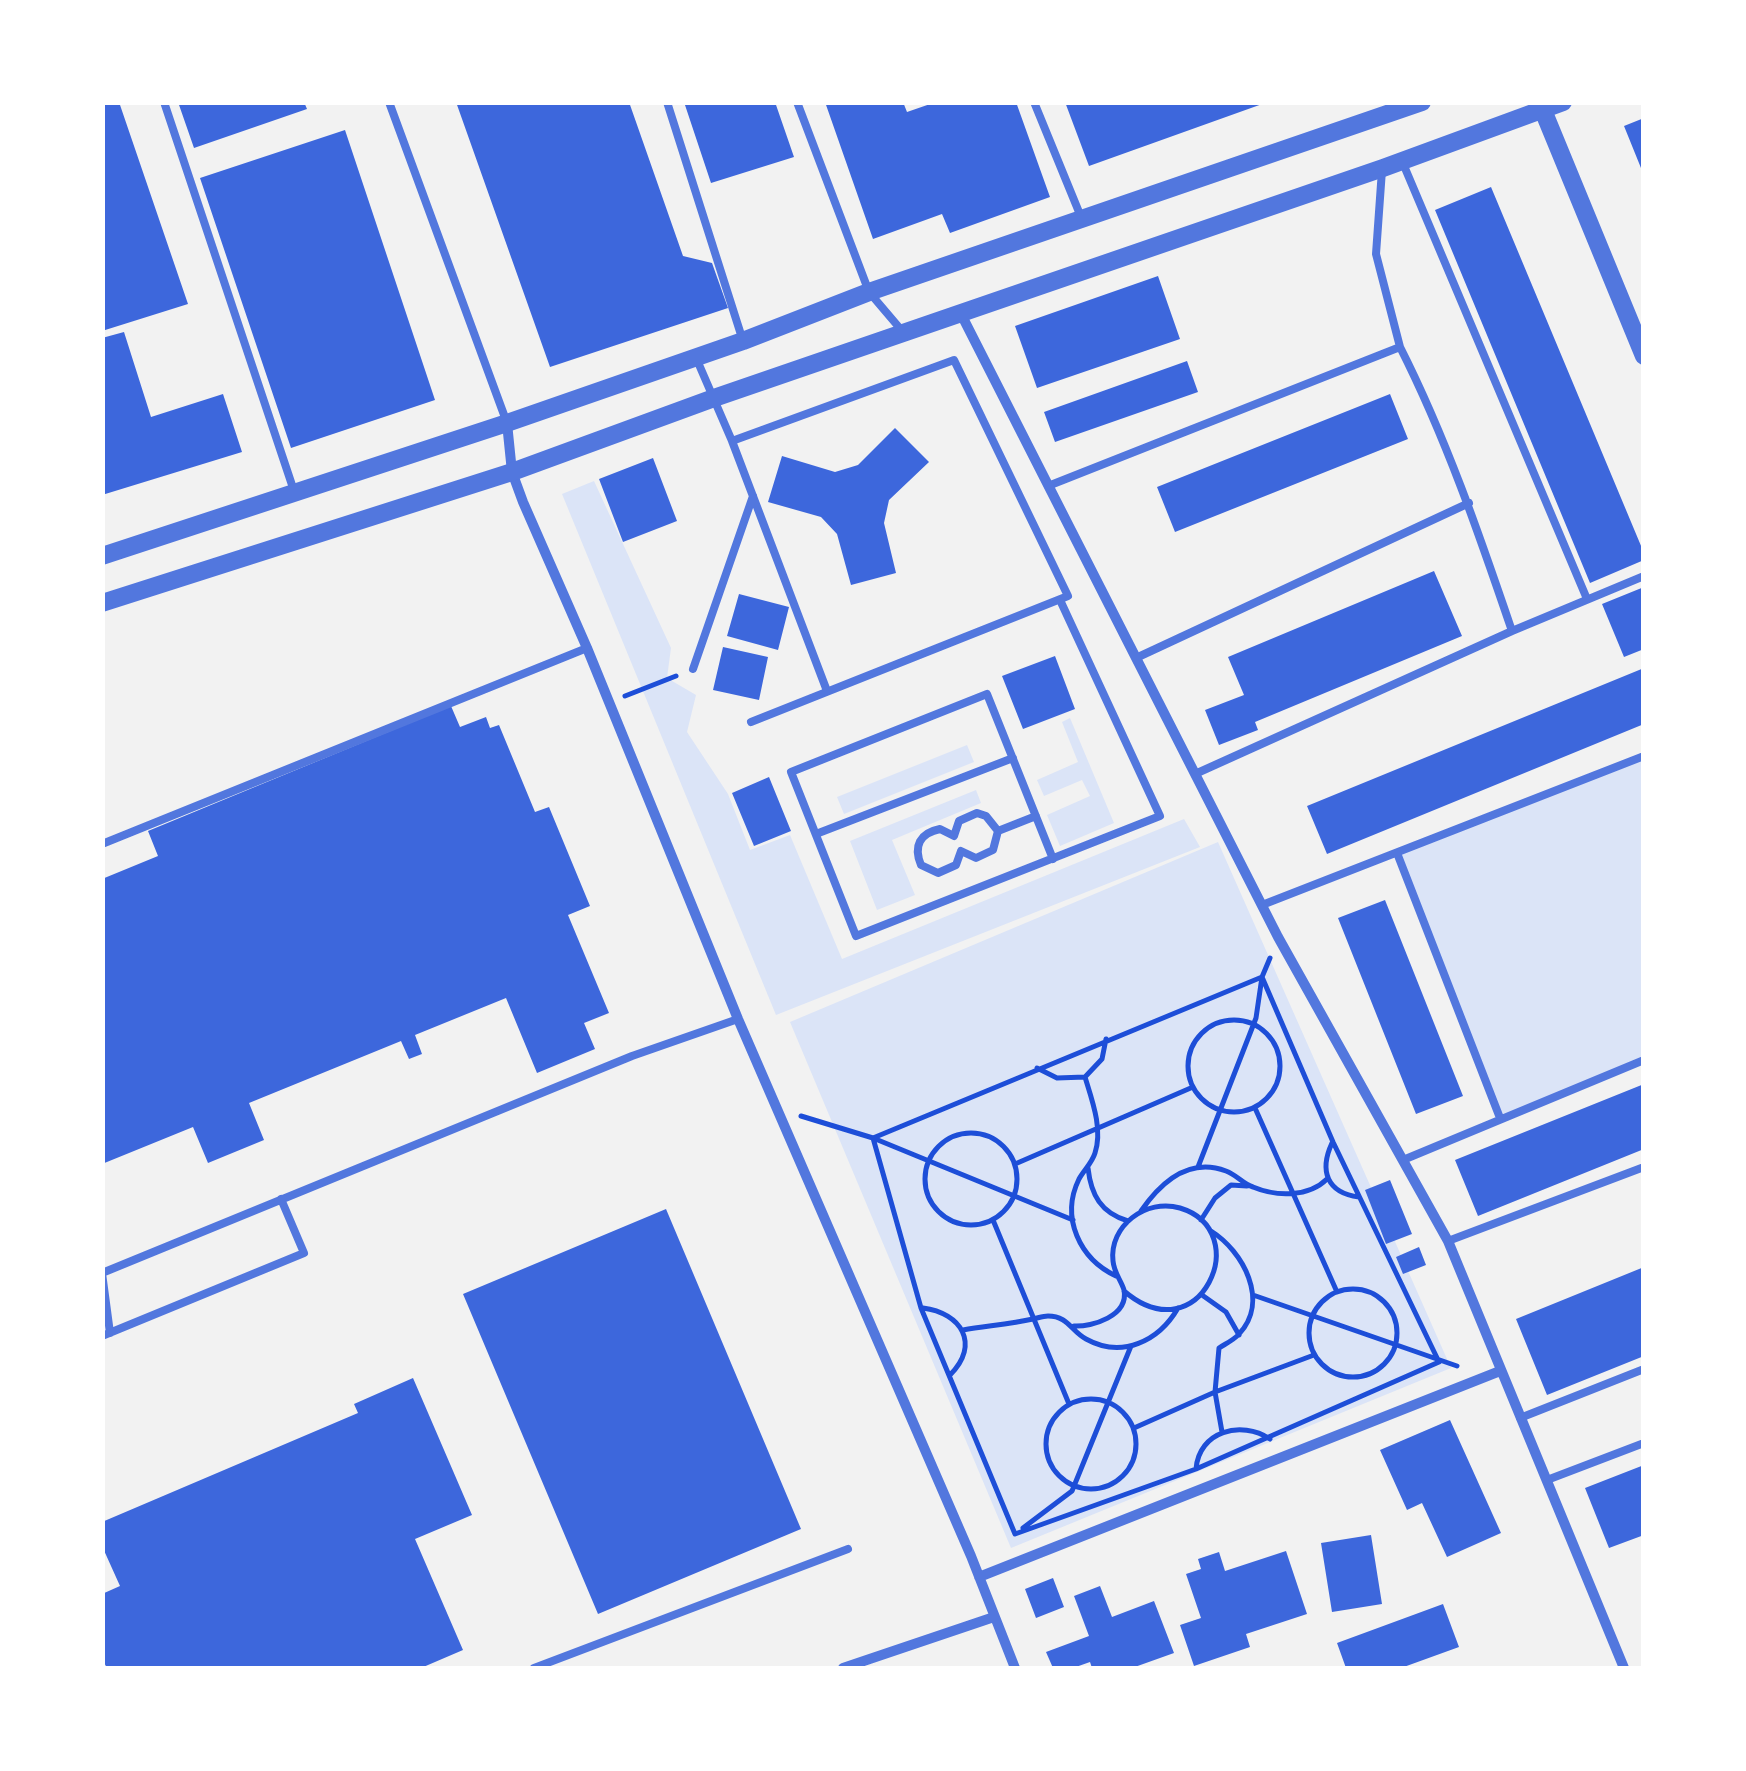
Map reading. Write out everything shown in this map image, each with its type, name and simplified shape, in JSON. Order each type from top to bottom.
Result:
[{"type":"street","points":[[102,556],[507,423],[870,292],[1422,102]]},
{"type":"street","points":[[102,604],[512,472],[902,332],[1382,168],[1541,106],[1563,102]]},
{"type":"street","points":[[1541,106],[1644,356]]},
{"type":"street","points":[[960,312],[1278,937],[1448,1241],[1496,1372],[1547,1480],[1624,1668]]},
{"type":"street","points":[[507,423],[512,472],[588,648],[738,1019],[1015,1668]]},
{"type":"street","points":[[979,1577],[1496,1372]]},
{"type":"street","points":[[843,1668],[994,1617]]},
{"type":"lane","points":[[164,102],[295,494]]},
{"type":"lane","points":[[389,102],[507,423]]},
{"type":"lane","points":[[668,102],[743,341]]},
{"type":"lane","points":[[797,102],[870,292],[902,332]]},
{"type":"lane","points":[[1034,102],[1082,221]]},
{"type":"lane","points":[[1402,160],[1587,599]]},
{"type":"lane","points":[[1382,168],[1376,254],[1400,347],[1469,503],[1512,631]]},
{"type":"lane","points":[[1048,486],[1400,347]]},
{"type":"lane","points":[[696,357],[732,440],[827,691]]},
{"type":"lane","points":[[732,440],[954,360],[1068,596],[750,722]]},
{"type":"lane","points":[[694,669],[753,496]]},
{"type":"lane","points":[[1136,658],[1469,503]]},
{"type":"lane","points":[[1195,774],[1644,576]]},
{"type":"lane","points":[[1053,859],[988,694],[791,772],[856,936],[1053,859],[1160,816],[1060,600]]},
{"type":"lane","points":[[102,844],[588,648]]},
{"type":"lane","points":[[1262,905],[1644,756]]},
{"type":"lane","points":[[816,834],[1013,758]]},
{"type":"lane","points":[[954,836],[959,821],[977,813],[986,816],[998,831],[998,842],[985,856],[976,858],[961,851],[954,836],[940,829],[922,837],[918,855],[922,864],[938,873],[956,865],[961,851]]},
{"type":"lane","points":[[998,831],[1036,816]]},
{"type":"lane","points":[[1397,853],[1500,1118]]},
{"type":"lane","points":[[281,1199],[304,1253],[106,1334],[102,1273],[281,1199],[632,1056],[738,1019]]},
{"type":"lane","points":[[1402,1160],[1644,1060]]},
{"type":"lane","points":[[1448,1241],[1644,1167]]},
{"type":"lane","points":[[1520,1418],[1644,1368]]},
{"type":"lane","points":[[1547,1480],[1644,1443]]},
{"type":"lane","points":[[534,1668],[848,1549]]},
{"type":"path","points":[[608,702],[694,669]]},
{"type":"path","points":[[1198,1166],[1254,1024],[1262,977],[1278,937]]},
{"type":"path","points":[[873,1138],[1262,977]]},
{"type":"path","points":[[1262,977],[1333,1142],[1439,1362]]},
{"type":"path","points":[[1230,1020],[1254,1024],[1273,1039],[1280,1054],[1277,1086],[1255,1108],[1241,1112],[1220,1110],[1200,1098],[1193,1087],[1188,1057],[1202,1032],[1215,1024],[1230,1020]]},
{"type":"path","points":[[1037,1068],[1057,1078],[1085,1077],[1102,1059],[1106,1039]]},
{"type":"path","points":[[1085,1077],[1097,1128],[1095,1155],[1080,1177],[1073,1220],[1082,1250],[1100,1268],[1116,1276]]},
{"type":"path","points":[[1014,1164],[1193,1087]]},
{"type":"path","points":[[1255,1108],[1336,1292]]},
{"type":"path","points":[[780,1110],[873,1138],[1073,1220]]},
{"type":"path","points":[[957,1134],[988,1135],[1001,1144],[1014,1164],[1018,1184],[1014,1196],[993,1220],[963,1226],[948,1221],[928,1198],[924,1183],[928,1160],[943,1142],[957,1134]]},
{"type":"path","points":[[873,1138],[922,1308],[1015,1534]]},
{"type":"path","points":[[1333,1142],[1324,1163],[1327,1179],[1338,1191],[1359,1197]]},
{"type":"path","points":[[1209,1230],[1216,1246],[1217,1264],[1202,1295],[1178,1308],[1152,1309],[1124,1291],[1112,1260],[1114,1243],[1162,1184],[1198,1166],[1238,1176],[1250,1187]]},
{"type":"path","points":[[1088,1168],[1096,1200],[1107,1211],[1129,1221]]},
{"type":"path","points":[[1200,1220],[1215,1198],[1231,1185],[1280,1194],[1317,1190],[1327,1179]]},
{"type":"path","points":[[1139,1213],[1164,1206],[1181,1208],[1228,1242],[1240,1257],[1253,1294],[1248,1321],[1239,1335],[1219,1348],[1215,1392],[1222,1432]]},
{"type":"path","points":[[993,1220],[1070,1404]]},
{"type":"path","points":[[1361,1289],[1386,1304],[1398,1329],[1395,1346],[1382,1368],[1356,1378],[1328,1371],[1314,1355],[1308,1332],[1312,1316],[1318,1304],[1336,1292],[1361,1289]]},
{"type":"path","points":[[1074,1326],[1091,1327],[1110,1317],[1122,1302],[1124,1291]]},
{"type":"path","points":[[1253,1294],[1439,1362],[1496,1372]]},
{"type":"path","points":[[1202,1295],[1226,1312],[1239,1335]]},
{"type":"path","points":[[922,1308],[947,1313],[963,1330],[965,1345],[961,1359],[950,1374]]},
{"type":"path","points":[[963,1330],[1046,1315],[1066,1319],[1081,1337],[1114,1348],[1155,1337],[1178,1308]]},
{"type":"path","points":[[1015,1534],[1072,1491],[1132,1346]]},
{"type":"path","points":[[1134,1428],[1314,1355]]},
{"type":"path","points":[[1015,1534],[1196,1470],[1439,1362]]},
{"type":"path","points":[[1084,1399],[1108,1402],[1126,1415],[1134,1428],[1135,1457],[1119,1480],[1092,1489],[1074,1485],[1054,1471],[1046,1443],[1049,1427],[1070,1404],[1084,1399]]},
{"type":"path","points":[[1196,1470],[1203,1448],[1222,1432],[1246,1428],[1270,1439]]},
{"type":"shaded area","points":[[594,481],[671,648],[667,678],[696,695],[687,732],[728,794],[750,850],[790,835],[842,959],[1184,819],[1200,847],[776,1015],[562,494]]},
{"type":"shaded area","points":[[1070,718],[1114,823],[1060,846],[1047,815],[1090,796],[1082,780],[1044,796],[1037,780],[1078,762],[1062,722]]},
{"type":"shaded area","points":[[967,745],[974,762],[844,814],[837,797]]},
{"type":"shaded area","points":[[1643,756],[1643,1060],[1500,1118],[1397,853]]},
{"type":"shaded area","points":[[976,790],[981,803],[892,840],[915,895],[877,910],[850,841]]},
{"type":"shaded area","points":[[1218,842],[1451,1368],[1011,1548],[790,1022]]},
{"type":"building","points":[[102,102],[119,102],[188,304],[102,331]]},
{"type":"building","points":[[178,102],[304,102],[307,109],[194,148]]},
{"type":"building","points":[[456,102],[629,102],[683,256],[712,263],[728,308],[550,367]]},
{"type":"building","points":[[684,102],[775,102],[794,157],[711,183]]},
{"type":"building","points":[[825,102],[903,102],[907,112],[936,102],[1016,102],[1050,197],[950,233],[942,214],[873,239]]},
{"type":"building","points":[[1065,102],[1265,102],[1265,103],[1089,166]]},
{"type":"building","points":[[1644,118],[1644,173],[1643,173],[1624,126]]},
{"type":"building","points":[[345,130],[435,400],[291,448],[200,178]]},
{"type":"building","points":[[1491,187],[1644,553],[1644,560],[1590,583],[1435,210]]},
{"type":"building","points":[[1158,276],[1180,339],[1037,388],[1015,326]]},
{"type":"building","points":[[124,332],[151,417],[223,394],[242,452],[102,495],[102,338]]},
{"type":"building","points":[[1187,361],[1198,392],[1055,442],[1044,412]]},
{"type":"building","points":[[1390,394],[1408,439],[1175,532],[1157,487]]},
{"type":"building","points":[[895,428],[929,462],[889,500],[884,523],[896,573],[851,585],[837,534],[821,517],[768,502],[782,456],[835,472],[858,465]]},
{"type":"building","points":[[653,458],[677,521],[623,542],[599,479]]},
{"type":"building","points":[[1434,571],[1462,636],[1255,722],[1258,730],[1219,745],[1205,710],[1244,695],[1228,657]]},
{"type":"building","points":[[1644,587],[1644,649],[1624,657],[1602,604]]},
{"type":"building","points":[[739,594],[789,607],[778,650],[727,636]]},
{"type":"building","points":[[723,647],[768,657],[759,700],[713,690]]},
{"type":"building","points":[[1055,656],[1075,709],[1023,729],[1002,676]]},
{"type":"building","points":[[1644,668],[1644,724],[1327,854],[1307,806]]},
{"type":"building","points":[[451,706],[460,727],[486,717],[490,728],[499,725],[535,812],[549,807],[590,906],[568,915],[609,1013],[584,1023],[595,1049],[537,1073],[506,998],[415,1035],[422,1054],[409,1059],[401,1041],[249,1103],[264,1140],[208,1163],[193,1127],[102,1164],[102,879],[158,856],[148,831]]},
{"type":"building","points":[[769,777],[791,831],[754,846],[732,793]]},
{"type":"building","points":[[1385,900],[1463,1096],[1416,1114],[1338,918]]},
{"type":"building","points":[[1644,1084],[1644,1149],[1478,1216],[1455,1160]]},
{"type":"building","points":[[1390,1180],[1412,1234],[1386,1244],[1365,1190]]},
{"type":"building","points":[[666,1209],[801,1529],[598,1614],[463,1294]]},
{"type":"building","points":[[1419,1247],[1426,1265],[1403,1274],[1396,1257]]},
{"type":"building","points":[[1644,1267],[1644,1356],[1547,1395],[1516,1319]]},
{"type":"building","points":[[413,1378],[472,1515],[415,1539],[463,1650],[421,1668],[107,1668],[102,1659],[102,1594],[120,1586],[102,1546],[102,1522],[358,1413],[354,1404]]},
{"type":"building","points":[[1450,1420],[1501,1533],[1447,1557],[1422,1503],[1407,1510],[1380,1450]]},
{"type":"building","points":[[1644,1465],[1644,1535],[1609,1548],[1585,1488]]},
{"type":"building","points":[[1371,1535],[1382,1604],[1332,1612],[1321,1543]]},
{"type":"building","points":[[1286,1551],[1307,1614],[1246,1634],[1250,1647],[1194,1666],[1180,1625],[1201,1618],[1186,1574],[1201,1569],[1198,1559],[1219,1552],[1225,1571]]},
{"type":"building","points":[[1053,1578],[1064,1607],[1036,1618],[1025,1589]]},
{"type":"building","points":[[1100,1586],[1112,1617],[1154,1601],[1174,1653],[1132,1668],[1092,1668],[1090,1662],[1073,1668],[1053,1668],[1046,1652],[1089,1636],[1074,1596]]},
{"type":"building","points":[[1443,1604],[1459,1647],[1401,1668],[1346,1668],[1337,1643]]}]
